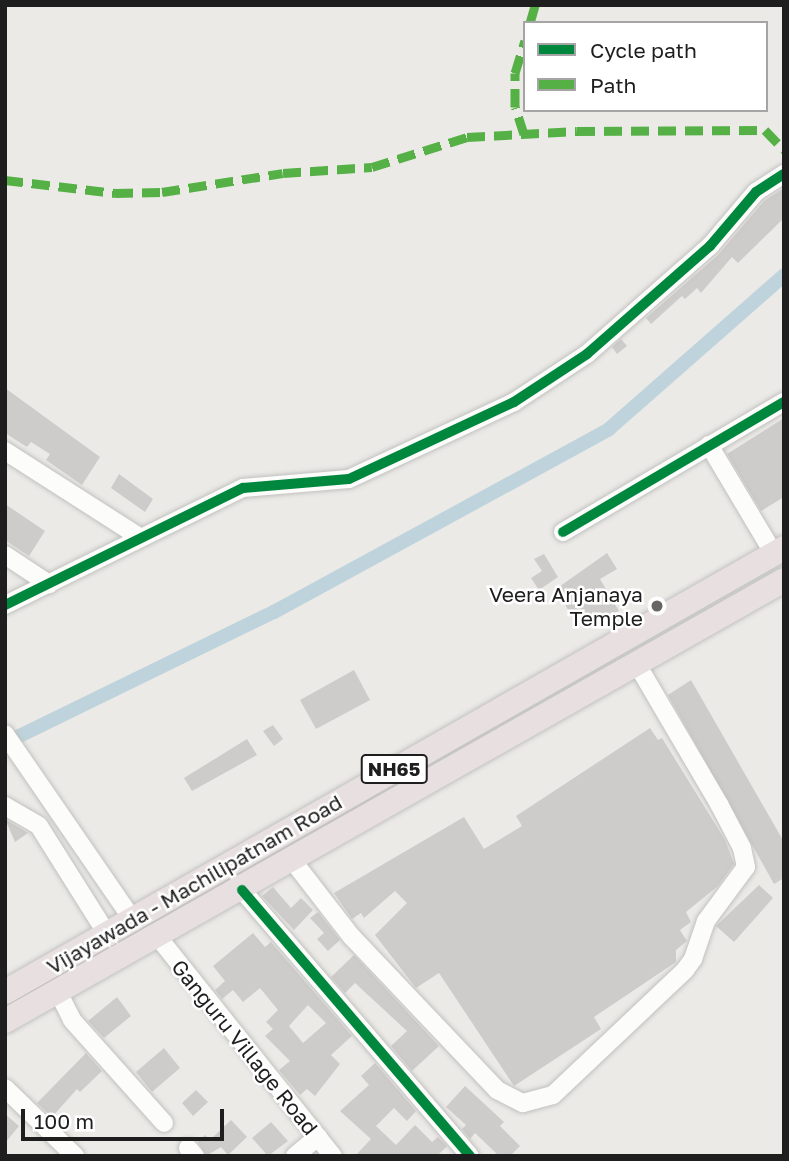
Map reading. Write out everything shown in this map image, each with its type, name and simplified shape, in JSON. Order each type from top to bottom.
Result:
[{"type":"highway","name":"Vijayawada - Machilipatnam Road","points":[[5,992],[109,937],[258,846],[779,551]]},
{"type":"highway","name":"Vijayawada - Machilipatnam Road","points":[[5,1021],[243,890],[784,580]]},
{"type":"street","points":[[5,605],[243,488],[349,479],[514,402],[587,354],[710,246],[756,192],[784,174]]},
{"type":"street","points":[[563,532],[784,402]]},
{"type":"street","points":[[709,445],[779,551]]},
{"type":"street","points":[[5,451],[141,538]]},
{"type":"street","points":[[5,555],[49,584]]},
{"type":"street","points":[[293,861],[351,936],[497,1090],[523,1103],[553,1095],[685,970],[693,959],[706,921],[746,867],[742,848],[719,804],[637,664]]},
{"type":"street","points":[[5,734],[24,765],[82,841],[134,922]]},
{"type":"street","points":[[5,806],[39,826],[109,937]]},
{"type":"street","points":[[243,890],[470,1156]]},
{"type":"street","name":"Ganguru Village Road","points":[[158,937],[333,1156]]},
{"type":"street","points":[[58,992],[72,1020],[164,1123]]},
{"type":"street","points":[[5,1088],[75,1156]]},
{"type":"street","points":[[295,1156],[318,1137]]},
{"type":"building","points":[[784,188],[784,218],[738,263],[732,257],[701,293],[697,288],[685,299],[682,296],[651,324],[646,318],[718,255],[764,201]]},
{"type":"building","points":[[621,339],[627,346],[617,354],[612,347]]},
{"type":"building","points":[[5,388],[100,457],[82,485],[46,460],[50,454],[31,442],[27,447],[5,433]]},
{"type":"building","points":[[784,418],[784,497],[761,511],[727,454]]},
{"type":"building","points":[[119,474],[153,499],[145,512],[111,488]]},
{"type":"building","points":[[5,504],[45,531],[29,556],[5,540]]},
{"type":"building","points":[[607,553],[617,569],[600,579],[619,611],[591,627],[581,610],[571,615],[556,589]]},
{"type":"building","points":[[544,554],[558,577],[539,590],[531,578],[542,571],[534,559]]},
{"type":"building","points":[[354,670],[370,700],[316,729],[300,700]]},
{"type":"building","points":[[691,680],[784,842],[784,878],[774,884],[668,695]]},
{"type":"building","points":[[273,725],[283,739],[274,746],[263,731]]},
{"type":"building","points":[[650,728],[658,740],[662,738],[725,840],[734,864],[718,886],[686,912],[691,922],[680,930],[687,941],[676,950],[676,962],[594,1017],[601,1029],[514,1086],[439,973],[416,988],[375,935],[407,903],[395,891],[364,918],[361,913],[352,919],[334,893],[464,817],[484,849],[522,826],[516,816]]},
{"type":"building","points":[[247,739],[257,755],[192,791],[184,778]]},
{"type":"building","points":[[5,819],[28,833],[15,842]]},
{"type":"building","points":[[759,885],[773,898],[734,942],[716,926]]},
{"type":"building","points":[[273,887],[291,908],[301,898],[313,910],[294,930],[262,896]]},
{"type":"building","points":[[318,912],[340,940],[328,951],[317,939],[324,933],[310,918]]},
{"type":"building","points":[[253,933],[265,947],[271,942],[352,1036],[331,1055],[340,1064],[315,1096],[307,1089],[300,1095],[279,1070],[290,1061],[265,1036],[273,1029],[266,1022],[278,1010],[260,988],[243,1002],[233,990],[222,999],[215,990],[225,981],[213,966]],"holes":[[[308,1005],[326,1023],[303,1043],[289,1026]]]},
{"type":"building","points":[[354,955],[439,1046],[412,1071],[391,1046],[407,1031],[355,983],[345,993],[331,977]]},
{"type":"building","points":[[117,997],[131,1016],[104,1038],[88,1021]]},
{"type":"building","points":[[164,1048],[180,1068],[152,1092],[136,1072]]},
{"type":"building","points":[[86,1053],[102,1071],[80,1092],[77,1089],[52,1117],[37,1103]]},
{"type":"building","points":[[375,1063],[416,1111],[407,1121],[394,1108],[376,1126],[396,1145],[415,1125],[432,1142],[438,1137],[447,1146],[437,1156],[355,1156],[371,1139],[340,1111],[369,1085],[361,1076]]},
{"type":"building","points":[[465,1086],[504,1122],[500,1126],[520,1146],[510,1156],[499,1156],[475,1133],[470,1139],[462,1129],[466,1125],[446,1107]]},
{"type":"building","points":[[196,1090],[208,1102],[193,1116],[182,1103]]},
{"type":"building","points":[[5,1114],[19,1126],[5,1143]]},
{"type":"building","points":[[231,1120],[247,1137],[228,1155],[221,1147],[206,1156],[198,1142],[205,1135],[210,1140]]},
{"type":"building","points":[[271,1122],[288,1141],[268,1156],[252,1138]]},
{"type":"waterway","points":[[5,743],[274,612],[609,429],[784,275]]},
{"type":"marked path","points":[[531,21],[535,5]]},
{"type":"marked path","points":[[523,47],[515,73],[515,107],[524,134]]},
{"type":"marked path","points":[[5,180],[115,193],[162,192],[283,173],[372,167],[467,137],[577,131],[765,130],[784,150]]},
{"type":"cycle path","points":[[5,605],[243,488],[349,479],[514,402],[587,354],[710,246],[756,192],[784,174]]},
{"type":"cycle path","points":[[563,532],[784,402]]},
{"type":"cycle path","points":[[242,890],[470,1156]]},
{"type":"place","name":"Veera Anjanaya Temple","points":[[657,606]]}]
